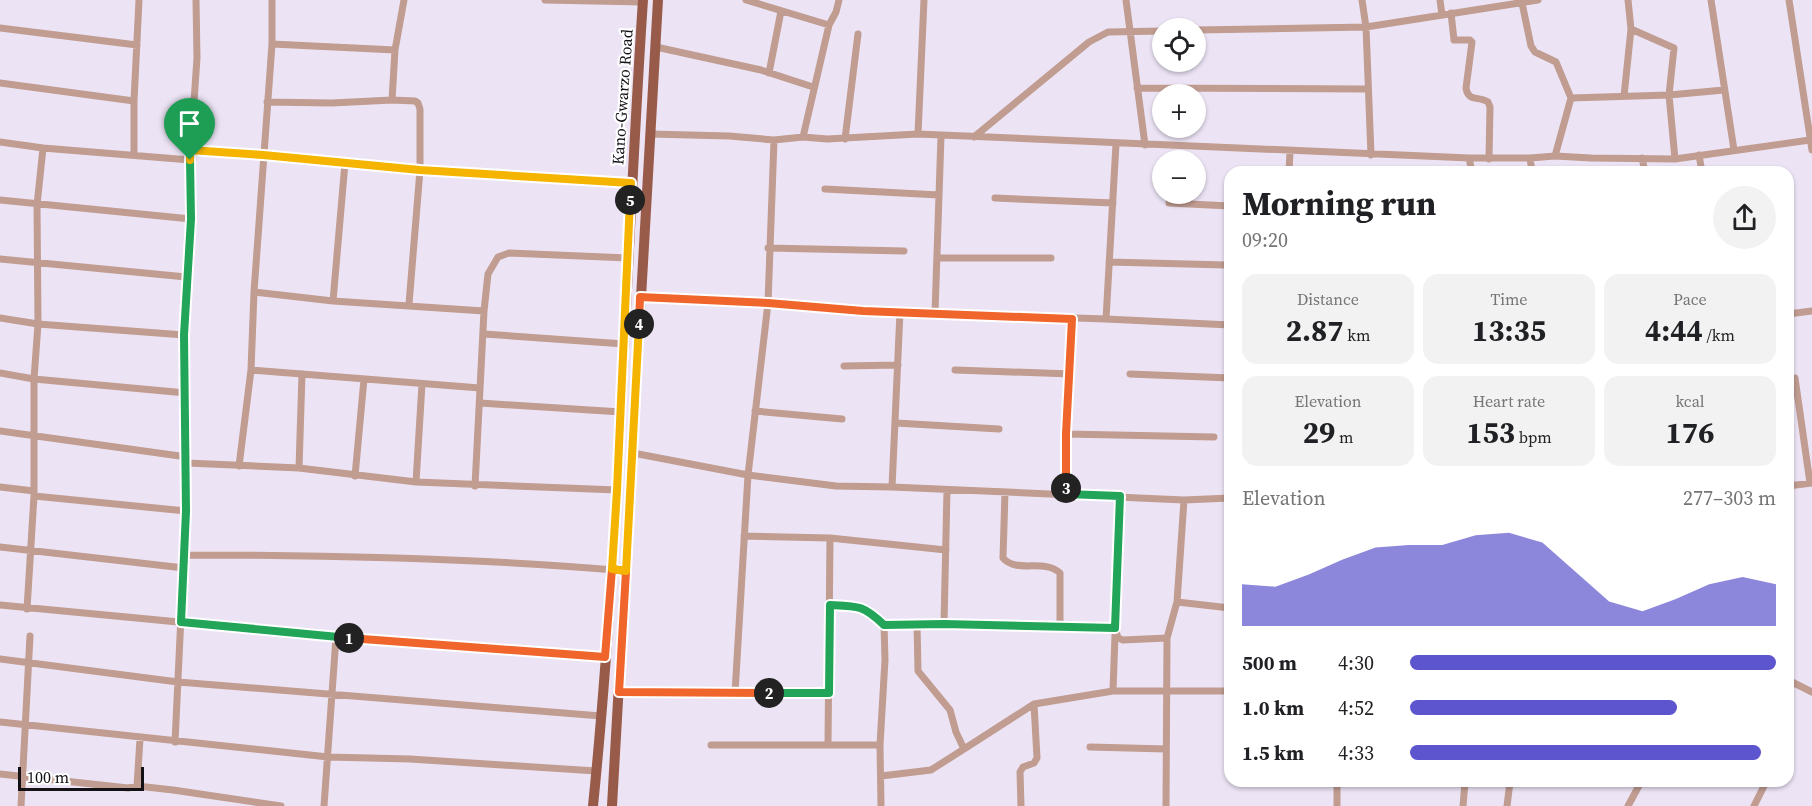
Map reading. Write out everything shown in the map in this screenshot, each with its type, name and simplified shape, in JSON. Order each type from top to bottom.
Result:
[{"type":"main road","points":[[612,806],[658,0]]},
{"type":"main road","name":"Kano-Gwarzo Road","points":[[593,806],[617,490],[631,183],[643,1]]},
{"type":"street","points":[[134,155],[139,0]]},
{"type":"street","points":[[175,742],[186,511],[184,335],[191,219],[190,150],[197,58],[195,0]]},
{"type":"street","points":[[239,466],[251,370],[254,292],[272,44],[272,0]]},
{"type":"street","points":[[392,99],[395,50],[404,0]]},
{"type":"street","points":[[545,0],[643,1]]},
{"type":"street","points":[[746,0],[829,25]]},
{"type":"street","points":[[803,138],[829,25],[839,0]]},
{"type":"street","points":[[918,134],[924,0]]},
{"type":"street","points":[[1126,0],[1145,145]]},
{"type":"street","points":[[1362,0],[1366,27],[1371,155]]},
{"type":"street","points":[[1440,0],[1442,15]]},
{"type":"street","points":[[1206,30],[1366,27],[1538,0]]},
{"type":"street","points":[[1624,96],[1631,29],[1628,0]]},
{"type":"street","points":[[1711,0],[1734,150]]},
{"type":"street","points":[[1789,0],[1812,150]]},
{"type":"street","points":[[1522,3],[1531,46],[1535,52],[1556,62],[1571,98],[1555,156]]},
{"type":"street","points":[[769,73],[781,12]]},
{"type":"street","points":[[1451,13],[1454,40],[1472,42],[1467,94],[1472,98],[1488,102],[1490,107],[1490,159]]},
{"type":"street","points":[[0,28],[137,45]]},
{"type":"street","points":[[1631,29],[1674,48],[1669,95],[1675,159]]},
{"type":"street","points":[[974,137],[1089,42],[1108,32],[1152,30]]},
{"type":"street","points":[[845,139],[858,34]]},
{"type":"street","points":[[272,44],[395,50]]},
{"type":"street","points":[[656,47],[769,73],[813,87]]},
{"type":"street","points":[[0,83],[134,101]]},
{"type":"street","points":[[1137,88],[1368,89]]},
{"type":"street","points":[[1571,98],[1669,95],[1725,90]]},
{"type":"street","points":[[267,102],[332,103],[392,99],[418,103],[420,109],[420,170],[409,304]]},
{"type":"street","points":[[650,134],[729,136],[774,141],[918,134],[1490,159],[1555,156],[1675,159],[1810,140]]},
{"type":"street","points":[[935,313],[941,136]]},
{"type":"street","points":[[735,693],[748,475],[768,303],[768,248],[774,141]]},
{"type":"street","points":[[0,142],[43,148],[190,160]]},
{"type":"street","points":[[1106,319],[1116,144]]},
{"type":"street","points":[[27,609],[34,493],[34,379],[38,324],[37,205],[43,148]]},
{"type":"street","points":[[190,150],[420,170],[631,183]]},
{"type":"street","points":[[1289,166],[1290,151]]},
{"type":"street","points":[[1699,155],[1701,166]]},
{"type":"street","points":[[1469,158],[1471,166]]},
{"type":"street","points":[[1530,158],[1531,166]]},
{"type":"street","points":[[1642,158],[1644,166]]},
{"type":"street","points":[[333,301],[345,163]]},
{"type":"street","points":[[825,189],[939,195]]},
{"type":"street","points":[[995,198],[1113,203]]},
{"type":"street","points":[[0,200],[191,219]]},
{"type":"street","points":[[1189,204],[1224,206]]},
{"type":"street","points":[[768,248],[904,251]]},
{"type":"street","points":[[475,486],[484,310],[488,274],[498,257],[509,253],[628,258]]},
{"type":"street","points":[[937,258],[1051,258]]},
{"type":"street","points":[[0,259],[186,277]]},
{"type":"street","points":[[1109,262],[1224,266]]},
{"type":"street","points":[[254,292],[333,301],[484,310]]},
{"type":"street","points":[[640,297],[900,312],[1224,325]]},
{"type":"street","points":[[1794,313],[1812,310]]},
{"type":"street","points":[[892,487],[900,312]]},
{"type":"street","points":[[0,318],[38,324],[184,335]]},
{"type":"street","points":[[1066,494],[1066,434],[1071,374],[1072,319]]},
{"type":"street","points":[[484,334],[624,344]]},
{"type":"street","points":[[844,366],[898,364]]},
{"type":"street","points":[[251,370],[480,388]]},
{"type":"street","points":[[955,370],[1071,374]]},
{"type":"street","points":[[0,374],[186,393]]},
{"type":"street","points":[[299,468],[302,374]]},
{"type":"street","points":[[1130,374],[1224,378]]},
{"type":"street","points":[[1794,485],[1811,483],[1795,378]]},
{"type":"street","points":[[355,476],[364,379]]},
{"type":"street","points":[[416,482],[422,384]]},
{"type":"street","points":[[480,403],[621,412]]},
{"type":"street","points":[[755,411],[842,419]]},
{"type":"street","points":[[896,423],[999,429]]},
{"type":"street","points":[[0,431],[239,466],[299,468],[355,476],[475,486],[617,490]]},
{"type":"street","points":[[1066,434],[1214,437]]},
{"type":"street","points":[[633,453],[748,475],[836,486],[1184,500],[1224,498]]},
{"type":"street","points":[[0,487],[186,511]]},
{"type":"street","points":[[944,624],[947,490]]},
{"type":"street","points":[[1005,492],[1003,558],[1013,566],[1045,565],[1060,573],[1060,627]]},
{"type":"street","points":[[1113,691],[1120,496]]},
{"type":"street","points":[[1166,806],[1167,638],[1177,602],[1184,500]]},
{"type":"street","points":[[744,536],[830,538],[946,550]]},
{"type":"street","points":[[828,745],[830,538]]},
{"type":"street","points":[[0,547],[184,568]]},
{"type":"street","points":[[184,555],[323,555],[413,558],[626,571]]},
{"type":"street","points":[[1177,602],[1224,607]]},
{"type":"street","points":[[0,605],[336,637],[605,657]]},
{"type":"street","points":[[830,605],[859,606],[866,609],[884,625],[1115,628]]},
{"type":"street","points":[[917,624],[918,671],[950,710],[964,749]]},
{"type":"street","points":[[881,806],[880,745],[885,660],[884,625]]},
{"type":"street","points":[[1115,628],[1118,638],[1123,640],[1167,638]]},
{"type":"street","points":[[21,806],[30,636]]},
{"type":"street","points":[[324,806],[336,637]]},
{"type":"street","points":[[0,660],[177,682],[600,716]]},
{"type":"street","points":[[1794,683],[1811,690]]},
{"type":"street","points":[[881,777],[931,770],[1034,704],[1113,691],[1224,691]]},
{"type":"street","points":[[619,692],[829,693]]},
{"type":"street","points":[[1022,806],[1020,772],[1023,768],[1034,764],[1037,758],[1034,704]]},
{"type":"street","points":[[0,722],[140,739],[328,757],[410,759],[596,771]]},
{"type":"street","points":[[137,786],[140,739]]},
{"type":"street","points":[[711,745],[880,745]]},
{"type":"street","points":[[1090,747],[1166,749]]},
{"type":"street","points":[[0,774],[128,788],[137,786],[281,806]]},
{"type":"street","points":[[1337,787],[1337,806]]},
{"type":"street","points":[[1463,806],[1465,787]]},
{"type":"street","points":[[1507,806],[1509,787]]},
{"type":"street","points":[[1628,806],[1638,787]]},
{"type":"street","points":[[1755,806],[1764,787]]},
{"type":"route","points":[[190,160],[190,150],[420,170],[631,183],[612,569],[626,571],[640,297],[816,306],[863,311],[1072,319],[1071,374],[1066,434],[1066,494],[1120,496],[1115,628],[884,625],[866,609],[859,606],[830,605],[829,693],[735,693],[619,692],[626,571],[612,569],[605,657],[336,637],[181,622],[187,463],[184,335],[191,219],[190,160]]}]
